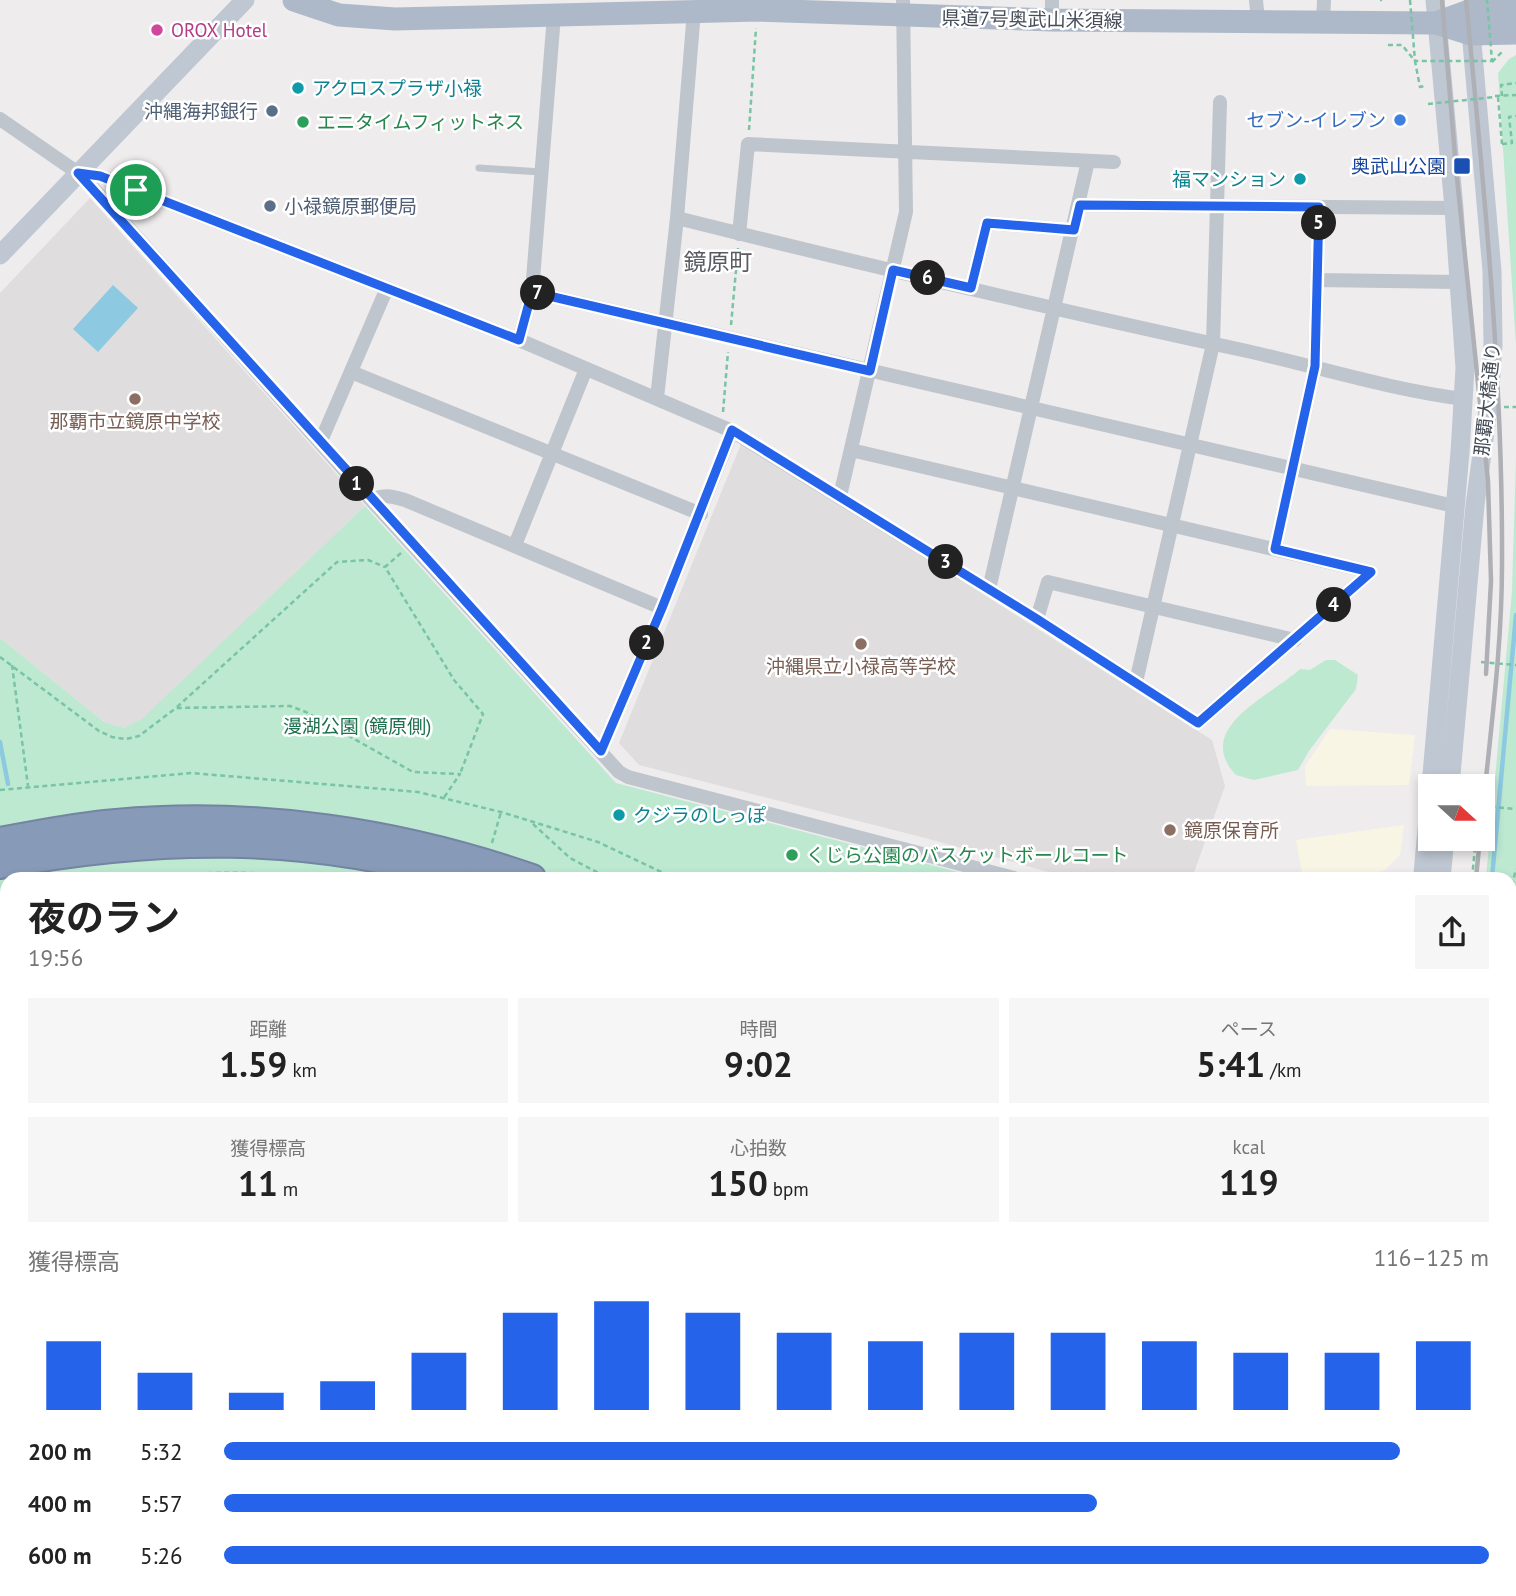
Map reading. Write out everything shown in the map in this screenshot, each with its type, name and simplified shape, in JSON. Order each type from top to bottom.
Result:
[{"type":"highway","points":[[0,841],[79,827],[140,821],[195,819],[272,822],[416,845],[513,872]]},
{"type":"highway","points":[[0,864],[120,846],[236,843],[337,852],[433,872]]},
{"type":"main road","points":[[0,255],[245,0]]},
{"type":"main road","name":"県道7号奥武山米須線","points":[[294,0],[353,17],[395,19],[469,9],[554,15],[694,11],[758,5],[1052,10],[1436,11]]},
{"type":"main road","points":[[1436,11],[1474,4],[1516,10]]},
{"type":"main road","name":"那覇大橋通り","points":[[1451,774],[1475,505],[1489,402],[1493,344],[1492,258],[1471,34],[1474,4]]},
{"type":"main road","points":[[1436,11],[1471,34],[1516,33]]},
{"type":"main road","name":"那覇大橋通り","points":[[1432,774],[1464,399],[1464,333],[1436,11]]},
{"type":"main road","points":[[1429,851],[1429,872]]},
{"type":"main road","points":[[1431,872],[1440,851]]},
{"type":"street","points":[[840,496],[905,212],[904,8]]},
{"type":"street","points":[[657,398],[677,218],[694,11]]},
{"type":"street","points":[[519,340],[532,292],[554,15]]},
{"type":"street","points":[[1136,682],[1213,344],[1220,102]]},
{"type":"street","points":[[0,119],[78,173],[620,772],[628,777],[991,872]]},
{"type":"street","points":[[739,234],[748,144],[1114,162]]},
{"type":"street","points":[[989,589],[1080,205],[1088,161]]},
{"type":"street","points":[[78,173],[100,176],[387,288],[519,340],[732,430],[1037,619],[1198,723],[1371,572],[851,450]]},
{"type":"street","points":[[1080,205],[1454,208]]},
{"type":"street","points":[[1275,549],[1315,366],[1319,207]]},
{"type":"street","points":[[677,218],[1315,366],[1403,389],[1464,399]]},
{"type":"street","points":[[971,288],[987,223],[1074,230]]},
{"type":"street","points":[[1317,280],[1459,282]]},
{"type":"street","points":[[320,443],[387,288]]},
{"type":"street","points":[[532,292],[1454,506]]},
{"type":"street","points":[[515,545],[586,369]]},
{"type":"street","points":[[351,372],[701,514]]},
{"type":"street","points":[[601,751],[701,514],[732,430]]},
{"type":"street","points":[[372,500],[387,496],[405,500],[662,608]]},
{"type":"street","points":[[1037,619],[1048,582],[1295,640]]},
{"type":"lane","points":[[479,168],[543,172]]},
{"type":"path","points":[[1410,0],[1415,61],[1420,87],[1426,86]]},
{"type":"path","points":[[1415,61],[1492,61],[1474,4]]},
{"type":"path","points":[[748,144],[758,5]]},
{"type":"path","points":[[1388,45],[1402,45],[1415,61]]},
{"type":"path","points":[[1515,83],[1501,85],[1500,144],[1512,142],[1509,117],[1516,116]]},
{"type":"path","points":[[1428,104],[1516,95]]},
{"type":"path","points":[[1501,407],[1516,407]]},
{"type":"path","points":[[386,567],[405,549]]},
{"type":"path","points":[[0,657],[99,731],[126,739],[139,736],[176,708],[337,562],[368,560],[386,567],[454,680],[483,714],[460,774],[443,799]]},
{"type":"path","points":[[1481,662],[1516,665]]},
{"type":"path","points":[[12,665],[28,788]]},
{"type":"path","points":[[176,708],[290,706],[306,712],[414,772],[460,774]]},
{"type":"path","points":[[0,790],[191,772],[418,792],[501,812],[597,842],[661,872]]},
{"type":"path","points":[[1495,807],[1516,809]]},
{"type":"path","points":[[490,850],[501,812]]},
{"type":"path","points":[[530,822],[570,858],[597,872]]},
{"type":"path","points":[[1473,872],[1475,851]]},
{"type":"shaded area","name":"那覇市立鏡原中学校","points":[[90,198],[365,506],[142,720],[124,728],[104,722],[0,638],[0,293]]},
{"type":"shaded area","name":"沖縄県立小禄高等学校","points":[[741,444],[1212,740],[1225,786],[1194,872],[1048,872],[639,765],[619,743]]},
{"type":"shaded area","points":[[1330,729],[1415,735],[1409,785],[1306,786],[1305,766]]},
{"type":"shaded area","points":[[1404,825],[1400,855],[1381,872],[1302,872],[1296,840]]},
{"type":"green space","name":"奥武山公園","points":[[1516,55],[1516,345],[1498,73],[1509,59]]},
{"type":"green space","points":[[1516,458],[1516,872],[1487,872],[1488,851],[1495,851],[1495,779],[1512,592]]},
{"type":"green space","name":"漫湖公園 (鏡原側)","points":[[365,506],[616,783],[958,872],[0,872],[0,638],[104,722],[124,728],[142,719]]},
{"type":"green space","points":[[1326,660],[1335,660],[1358,675],[1356,689],[1309,751],[1298,770],[1254,780],[1236,775],[1225,758],[1223,742],[1229,728],[1255,702],[1300,669],[1310,670]]},
{"type":"water","points":[[113,285],[138,308],[98,352],[73,329]]},
{"type":"waterway","points":[[1493,872],[1516,615]]},
{"type":"waterway","points":[[0,742],[8,784]]},
{"type":"railway","points":[[1442,0],[1488,481],[1491,581],[1486,674]]},
{"type":"railway","points":[[1466,0],[1491,282],[1501,494],[1500,628],[1487,774]]},
{"type":"railway","points":[[1477,872],[1479,851]]},
{"type":"place","name":"OROX Hotel","points":[[157,30]]},
{"type":"place","name":"アクロスプラザ小禄","points":[[298,88]]},
{"type":"place","name":"沖縄海邦銀行","points":[[272,111]]},
{"type":"place","name":"セブン-イレブン","points":[[1400,120]]},
{"type":"place","name":"エニタイムフィットネス","points":[[303,122]]},
{"type":"place","name":"奥武山公園","points":[[1462,166]]},
{"type":"place","name":"福マンション","points":[[1300,179]]},
{"type":"place","name":"小禄鏡原郵便局","points":[[270,206]]},
{"type":"place","name":"那覇市立鏡原中学校","points":[[135,399]]},
{"type":"place","name":"沖縄県立小禄高等学校","points":[[861,644]]},
{"type":"place","name":"クジラのしっぽ","points":[[619,815]]},
{"type":"place","name":"鏡原保育所","points":[[1170,830]]},
{"type":"place","name":"くじら公園のバスケットボールコート","points":[[792,855]]},
{"type":"district","name":"鏡原町","points":[[718,262]]},
{"type":"route","points":[[78,173],[100,176],[136,190],[519,340],[532,292],[870,371],[893,270],[971,288],[987,223],[1074,230],[1080,205],[1319,207],[1315,366],[1275,549],[1371,572],[1198,723],[1037,619],[732,430],[701,514],[601,751],[78,173]]}]
